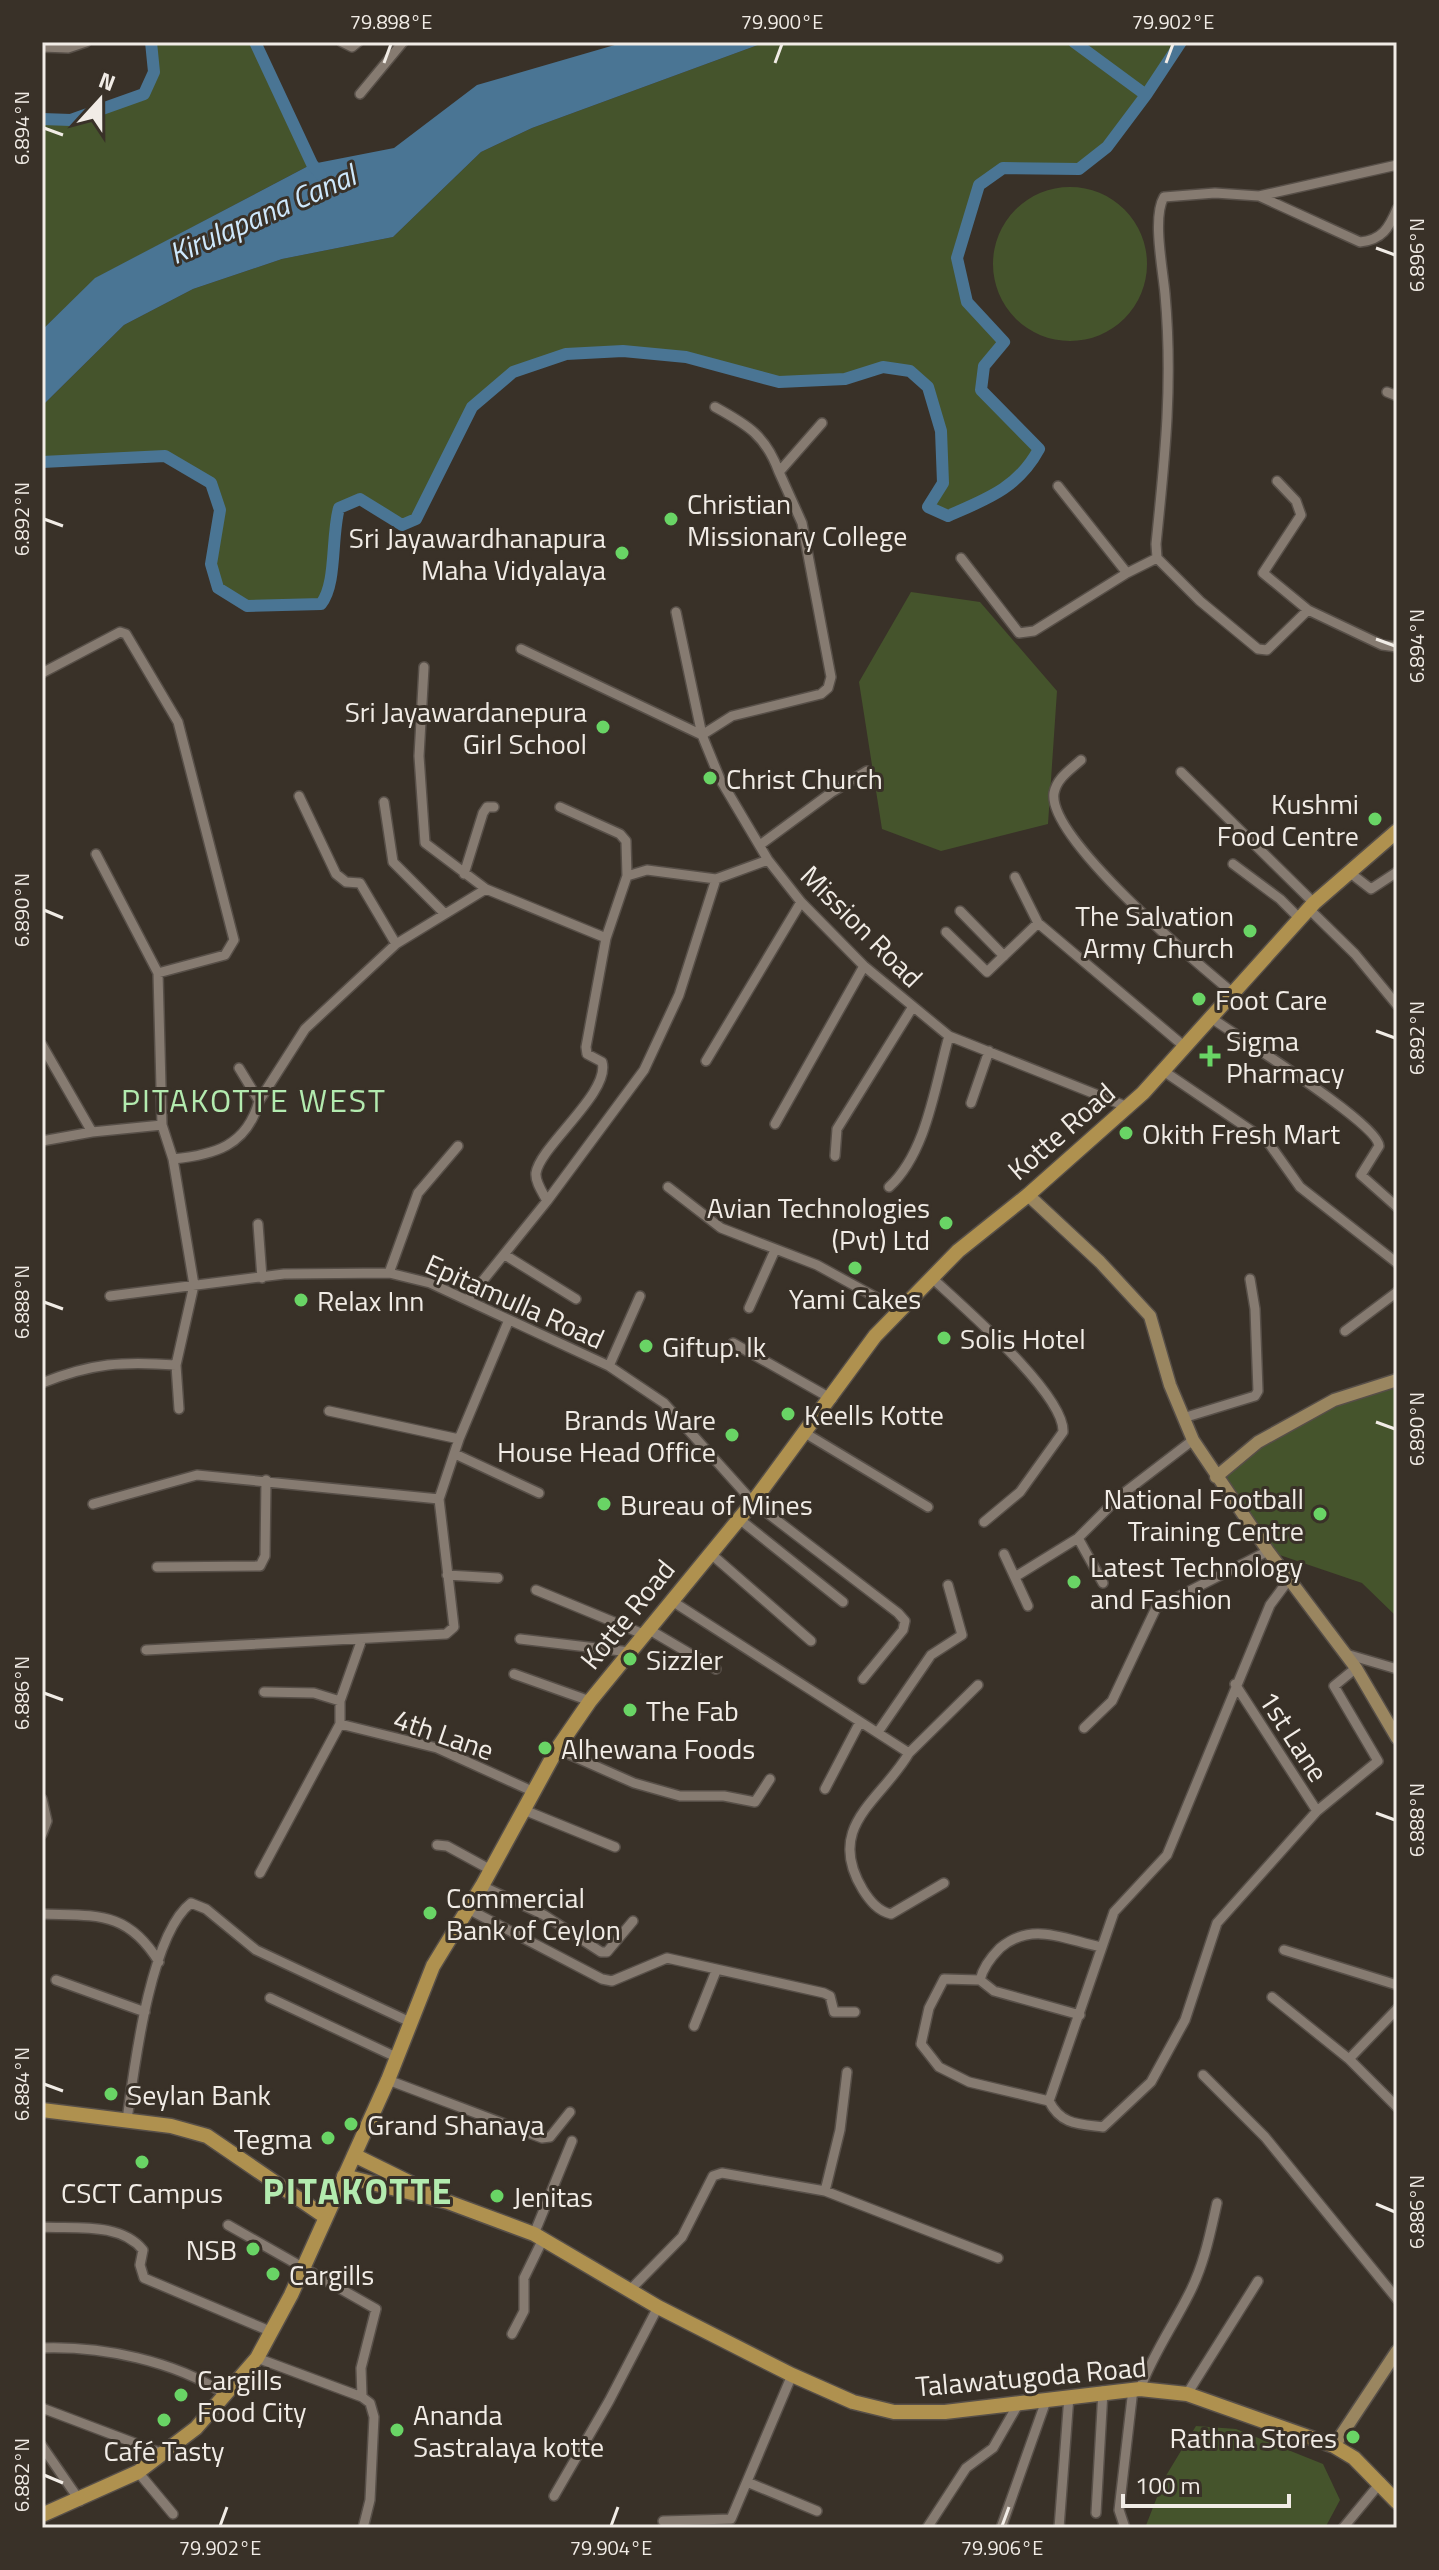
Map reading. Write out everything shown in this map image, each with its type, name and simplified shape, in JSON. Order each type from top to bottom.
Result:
[{"type":"main road","name":"Kotte Road","points":[[42,2515],[80,2501],[138,2472],[196,2428],[257,2358],[303,2268],[388,2080],[408,2021],[433,1966],[482,1886],[557,1749],[590,1701],[753,1502],[832,1399],[875,1336],[958,1251],[1028,1195],[1165,1072],[1210,1017],[1308,910],[1397,831]]},
{"type":"main road","points":[[42,2110],[171,2126],[207,2136],[324,2216]]},
{"type":"main road","name":"Talawatugoda Road","points":[[354,2155],[448,2202],[538,2236],[658,2307],[792,2375],[853,2402],[894,2412],[945,2412],[1103,2391],[1137,2389],[1187,2394],[1334,2446],[1381,2482],[1396,2498]]},
{"type":"main road","name":"Talawatugoda Road","points":[[344,2176],[448,2202]]},
{"type":"street","points":[[42,47],[86,42]]},
{"type":"street","points":[[342,42],[352,47],[358,42]]},
{"type":"street","points":[[360,94],[403,42]]},
{"type":"street","points":[[1157,558],[1170,414],[1170,355],[1160,240],[1160,204],[1164,197],[1215,193],[1259,196],[1397,165]]},
{"type":"street","points":[[1259,196],[1360,242],[1373,241],[1389,228],[1397,209]]},
{"type":"street","points":[[521,649],[702,735],[732,716],[821,694],[828,688],[831,677],[802,523],[771,448],[745,424],[715,407]]},
{"type":"street","points":[[779,472],[822,423]]},
{"type":"street","points":[[1277,481],[1296,501],[1301,515],[1263,573],[1308,610],[1382,645],[1397,647]]},
{"type":"street","points":[[1058,486],[1127,573]]},
{"type":"street","points":[[961,558],[1019,633],[1034,631],[1127,573],[1157,558]]},
{"type":"street","points":[[1157,558],[1200,601],[1263,650],[1308,610]]},
{"type":"street","name":"Mission Road","points":[[676,612],[702,735],[720,779],[768,860],[801,902],[864,966],[949,1036],[1128,1107]]},
{"type":"street","points":[[42,673],[120,632],[126,634],[178,722],[234,940],[225,955],[158,973]]},
{"type":"street","points":[[424,667],[419,756],[425,843],[486,889],[606,938]]},
{"type":"street","points":[[1081,760],[1059,780],[1054,794],[1055,804],[1073,835],[1108,880],[1149,922],[1233,993]]},
{"type":"street","points":[[760,845],[832,792],[867,771]]},
{"type":"street","points":[[1181,772],[1308,910],[1355,954],[1397,1005]]},
{"type":"street","points":[[299,796],[336,874],[346,882],[360,883],[396,944]]},
{"type":"street","points":[[384,802],[393,862],[444,913]]},
{"type":"street","points":[[464,874],[483,813],[487,807],[494,807]]},
{"type":"street","points":[[547,1201],[537,1179],[540,1162],[566,1132],[603,1075],[602,1062],[587,1054],[586,1047],[606,938],[627,876],[626,841],[620,834],[560,807]]},
{"type":"street","points":[[96,854],[158,973],[162,1125],[173,1159],[194,1285],[176,1365],[179,1409]]},
{"type":"street","points":[[627,876],[647,870],[716,879],[768,860]]},
{"type":"street","points":[[1233,864],[1280,899],[1308,910]]},
{"type":"street","points":[[1349,872],[1371,889],[1397,872]]},
{"type":"street","points":[[1015,877],[1038,923],[1185,1047]]},
{"type":"street","points":[[468,1299],[547,1201],[644,1070],[679,995],[716,879]]},
{"type":"street","points":[[173,1159],[208,1156],[227,1149],[242,1135],[259,1101],[305,1029],[396,944],[486,889]]},
{"type":"street","points":[[706,1061],[801,902]]},
{"type":"street","points":[[960,911],[1004,956]]},
{"type":"street","points":[[946,932],[987,972],[1038,923]]},
{"type":"street","points":[[775,1124],[864,966]]},
{"type":"street","points":[[835,1156],[837,1129],[912,1008]]},
{"type":"street","points":[[1210,1017],[1318,1090],[1375,1134],[1379,1146],[1361,1175],[1397,1207]]},
{"type":"street","points":[[889,1187],[905,1172],[926,1119],[949,1036]]},
{"type":"street","points":[[42,1045],[92,1132]]},
{"type":"street","points":[[971,1103],[989,1051]]},
{"type":"street","points":[[239,1068],[259,1101]]},
{"type":"street","points":[[1165,1072],[1268,1142],[1300,1187],[1397,1263]]},
{"type":"street","points":[[42,1141],[162,1125]]},
{"type":"street","points":[[389,1273],[418,1193],[458,1146]]},
{"type":"street","points":[[668,1187],[721,1228],[817,1265],[899,1310]]},
{"type":"street","points":[[1028,1195],[1100,1262],[1150,1316],[1193,1440],[1268,1551],[1356,1668],[1397,1738]]},
{"type":"street","points":[[258,1224],[262,1278]]},
{"type":"street","points":[[749,1308],[775,1250]]},
{"type":"street","points":[[505,1255],[576,1299]]},
{"type":"street","name":"Epitamulla Road","points":[[110,1296],[262,1278],[389,1273],[430,1283],[468,1299],[508,1322],[609,1366],[664,1403],[753,1502],[905,1621],[903,1630],[863,1679]]},
{"type":"street","points":[[931,1277],[1046,1393],[1064,1420],[1063,1432],[1020,1492],[984,1522]]},
{"type":"street","points":[[1183,1418],[1255,1396],[1258,1391],[1255,1309],[1250,1279]]},
{"type":"street","points":[[1345,1331],[1397,1292]]},
{"type":"street","points":[[609,1366],[640,1296]]},
{"type":"street","points":[[146,1650],[446,1634],[454,1627],[439,1499],[459,1439],[508,1322]]},
{"type":"street","points":[[733,1343],[832,1399]]},
{"type":"street","points":[[42,1383],[79,1368],[124,1361],[176,1365]]},
{"type":"street","points":[[1216,1477],[1258,1442],[1334,1400],[1397,1380]]},
{"type":"street","points":[[329,1411],[459,1439]]},
{"type":"street","points":[[805,1433],[928,1507]]},
{"type":"street","points":[[1015,1577],[1078,1538],[1103,1510],[1193,1440]]},
{"type":"street","points":[[455,1454],[539,1493]]},
{"type":"street","points":[[93,1504],[197,1475],[439,1499]]},
{"type":"street","points":[[157,1567],[260,1566],[265,1556],[266,1480]]},
{"type":"street","points":[[738,1518],[843,1602]]},
{"type":"street","points":[[1078,1538],[1103,1583]]},
{"type":"street","points":[[1084,1728],[1112,1701],[1156,1608],[1268,1551]]},
{"type":"street","points":[[710,1553],[811,1641]]},
{"type":"street","points":[[1004,1554],[1028,1606]]},
{"type":"street","points":[[447,1575],[498,1578]]},
{"type":"street","points":[[1290,1578],[1270,1605],[1167,1855],[1114,1912],[1049,2101],[1055,2113],[1067,2122],[1103,2127],[1151,2082],[1185,2020],[1217,1923],[1317,1811],[1378,1761],[1334,1686],[1356,1668]]},
{"type":"street","points":[[878,1732],[931,1655],[962,1635],[948,1585]]},
{"type":"street","points":[[536,1590],[645,1632],[716,1669]]},
{"type":"street","points":[[672,1601],[909,1753]]},
{"type":"street","points":[[260,1873],[340,1724],[340,1701],[362,1639]]},
{"type":"street","points":[[520,1639],[630,1652]]},
{"type":"street","points":[[1346,1654],[1397,1669]]},
{"type":"street","points":[[514,1674],[590,1701]]},
{"type":"street","name":"1st Lane","points":[[1235,1684],[1317,1811]]},
{"type":"street","points":[[944,1883],[891,1914],[876,1906],[854,1875],[850,1839],[855,1820],[909,1753],[978,1685]]},
{"type":"street","points":[[264,1692],[314,1693],[340,1701]]},
{"type":"street","points":[[825,1789],[860,1722]]},
{"type":"street","name":"4th Lane","points":[[340,1724],[437,1748],[532,1791]]},
{"type":"street","points":[[557,1749],[634,1783],[680,1796],[724,1796],[755,1802],[770,1779]]},
{"type":"street","points":[[42,1799],[47,1821],[42,1834]]},
{"type":"street","points":[[524,1810],[615,1847]]},
{"type":"street","points":[[437,1845],[447,1846],[491,1870]]},
{"type":"street","points":[[482,1886],[544,1915],[601,1952],[613,1947],[633,1921]]},
{"type":"street","points":[[127,2120],[137,2045],[159,1962],[183,1910],[191,1903],[206,1909],[256,1950],[408,2021]]},
{"type":"street","points":[[468,1909],[602,1979],[612,1981],[667,1958],[824,1993],[830,1996],[834,2012],[855,2012]]},
{"type":"street","points":[[42,1914],[112,1917],[147,1943],[159,1962]]},
{"type":"street","points":[[980,1980],[982,1970],[997,1951],[1018,1935],[1030,1931],[1101,1947]]},
{"type":"street","points":[[1284,1950],[1397,1985]]},
{"type":"street","points":[[694,2026],[716,1971]]},
{"type":"street","points":[[1049,2101],[969,2082],[939,2067],[921,2044],[929,2008],[944,1979],[980,1980],[994,1991],[1080,2015]]},
{"type":"street","points":[[56,1980],[145,2012]]},
{"type":"street","points":[[1272,1997],[1349,2059],[1397,2107]]},
{"type":"street","points":[[270,1998],[396,2057]]},
{"type":"street","points":[[1349,2059],[1397,2009]]},
{"type":"street","points":[[825,2191],[840,2130],[847,2072]]},
{"type":"street","points":[[1203,2075],[1265,2137],[1397,2299]]},
{"type":"street","points":[[388,2080],[542,2138],[550,2137],[570,2112]]},
{"type":"street","points":[[512,2334],[524,2311],[524,2278],[572,2141]]},
{"type":"street","points":[[630,2290],[682,2237],[713,2176],[722,2173],[825,2191],[998,2258]]},
{"type":"street","points":[[1125,2528],[1119,2510],[1137,2389],[1190,2292],[1207,2248],[1217,2203]]},
{"type":"street","points":[[228,2225],[376,2309],[361,2368],[362,2397]]},
{"type":"street","points":[[42,2227],[111,2231],[134,2239],[143,2250],[140,2265],[144,2278],[272,2332]]},
{"type":"street","points":[[1187,2394],[1258,2281]]},
{"type":"street","points":[[554,2496],[658,2307]]},
{"type":"street","points":[[42,2348],[98,2352],[174,2368],[225,2394]]},
{"type":"street","points":[[1334,2446],[1397,2351]]},
{"type":"street","points":[[257,2358],[362,2397],[370,2403],[374,2417],[370,2500],[363,2528]]},
{"type":"street","points":[[663,2521],[728,2521],[792,2375]]},
{"type":"street","points":[[1096,2513],[1103,2391]]},
{"type":"street","points":[[1059,2528],[1069,2394]]},
{"type":"street","points":[[1001,2528],[1047,2398]]},
{"type":"street","points":[[927,2528],[966,2468],[993,2448],[1020,2401]]},
{"type":"street","points":[[42,2408],[161,2453]]},
{"type":"street","points":[[42,2446],[80,2501]]},
{"type":"street","points":[[138,2472],[173,2514]]},
{"type":"street","points":[[747,2482],[817,2511]]},
{"type":"street","points":[[1343,2528],[1381,2482]]},
{"type":"green space","points":[[151,42],[255,42],[312,164],[96,278],[42,330],[42,119],[71,120],[144,94],[154,72]]},
{"type":"green space","points":[[766,42],[1181,42],[1107,147],[1079,169],[1003,168],[979,185],[957,258],[967,302],[1004,342],[984,366],[981,390],[1039,449],[1021,474],[1000,491],[948,516],[928,507],[943,483],[941,432],[928,387],[910,371],[883,367],[845,379],[779,382],[686,357],[623,351],[566,354],[513,372],[472,407],[416,519],[402,525],[360,499],[339,508],[330,585],[321,604],[247,606],[218,588],[211,564],[220,510],[211,484],[165,456],[42,462],[42,406],[124,325],[193,289],[282,259],[393,237],[481,152],[532,128]]},
{"type":"green space","points":[[1070,187],[1100,193],[1125,209],[1141,234],[1147,264],[1141,294],[1125,319],[1100,335],[1070,341],[1040,335],[1015,319],[999,294],[993,264],[999,234],[1015,209],[1040,193]]},
{"type":"green space","points":[[911,592],[980,602],[1057,691],[1048,824],[941,851],[882,829],[859,682]]},
{"type":"green space","name":"National Football Training Centre","points":[[1397,1380],[1397,1617],[1362,1583],[1268,1551],[1216,1477],[1258,1444],[1301,1418]]},
{"type":"green space","points":[[1196,2426],[1236,2429],[1323,2464],[1340,2500],[1325,2528],[1145,2528],[1164,2479]]},
{"type":"water","name":"Kirulapana Canal","points":[[625,42],[766,42],[532,128],[481,152],[393,237],[282,259],[193,289],[124,325],[42,406],[42,330],[95,278],[312,164],[394,148],[477,85]]},
{"type":"waterway","points":[[42,119],[71,120],[144,94],[154,72],[151,42]]},
{"type":"waterway","name":"Kirulapana Canal","points":[[255,42],[312,164],[321,175]]},
{"type":"waterway","points":[[1074,42],[1146,95],[1181,42]]},
{"type":"waterway","points":[[42,462],[165,456],[211,483],[220,510],[211,564],[218,588],[247,606],[321,604],[332,572],[339,508],[360,499],[402,525],[416,519],[472,407],[513,372],[566,354],[623,351],[686,357],[779,382],[845,379],[883,367],[910,371],[928,387],[941,431],[943,483],[928,507],[948,516],[988,498],[1011,483],[1039,449],[981,390],[984,366],[1004,342],[967,302],[957,258],[979,185],[1003,168],[1079,169],[1107,147],[1146,95]]},
{"type":"place","name":"Christian Missionary College","points":[[671,519]]},
{"type":"place","name":"Sri Jayawardhanapura Maha Vidyalaya","points":[[622,553]]},
{"type":"place","name":"Sri Jayawardanepura Girl School","points":[[603,727]]},
{"type":"place","name":"Christ Church","points":[[710,778]]},
{"type":"place","name":"Kushmi Food Centre","points":[[1375,819]]},
{"type":"place","name":"The Salvation Army Church","points":[[1250,931]]},
{"type":"place","name":"Foot Care","points":[[1199,999]]},
{"type":"place","name":"Sigma Pharmacy","points":[[1210,1056]]},
{"type":"place","name":"Okith Fresh Mart","points":[[1126,1133]]},
{"type":"place","name":"Avian Technologies (Pvt) Ltd","points":[[946,1223]]},
{"type":"place","name":"Yami Cakes","points":[[855,1268]]},
{"type":"place","name":"Relax Inn","points":[[301,1300]]},
{"type":"place","name":"Solis Hotel","points":[[944,1338]]},
{"type":"place","name":"Giftup. lk","points":[[646,1346]]},
{"type":"place","name":"Keells Kotte","points":[[788,1414]]},
{"type":"place","name":"Brands Ware House Head Office","points":[[732,1435]]},
{"type":"place","name":"Bureau of Mines","points":[[604,1504]]},
{"type":"place","name":"National Football Training Centre","points":[[1320,1514]]},
{"type":"place","name":"Latest Technology and Fashion","points":[[1074,1582]]},
{"type":"place","name":"Sizzler","points":[[630,1659]]},
{"type":"place","name":"The Fab","points":[[630,1710]]},
{"type":"place","name":"Alhewana Foods","points":[[545,1748]]},
{"type":"place","name":"Commercial Bank of Ceylon","points":[[430,1913]]},
{"type":"place","name":"Seylan Bank","points":[[111,2094]]},
{"type":"place","name":"Grand Shanaya","points":[[351,2124]]},
{"type":"place","name":"Tegma","points":[[328,2138]]},
{"type":"place","name":"CSCT Campus","points":[[142,2162]]},
{"type":"place","name":"Jenitas","points":[[497,2196]]},
{"type":"place","name":"NSB","points":[[253,2249]]},
{"type":"place","name":"Cargills","points":[[273,2274]]},
{"type":"place","name":"Cargills Food City","points":[[181,2395]]},
{"type":"place","name":"Café Tasty","points":[[164,2420]]},
{"type":"place","name":"Ananda Sastralaya kotte","points":[[397,2430]]},
{"type":"place","name":"Rathna Stores","points":[[1353,2437]]},
{"type":"district","name":"PITAKOTTE WEST","points":[[254,1100]]},
{"type":"district","name":"PITAKOTTE","points":[[358,2190]]}]
